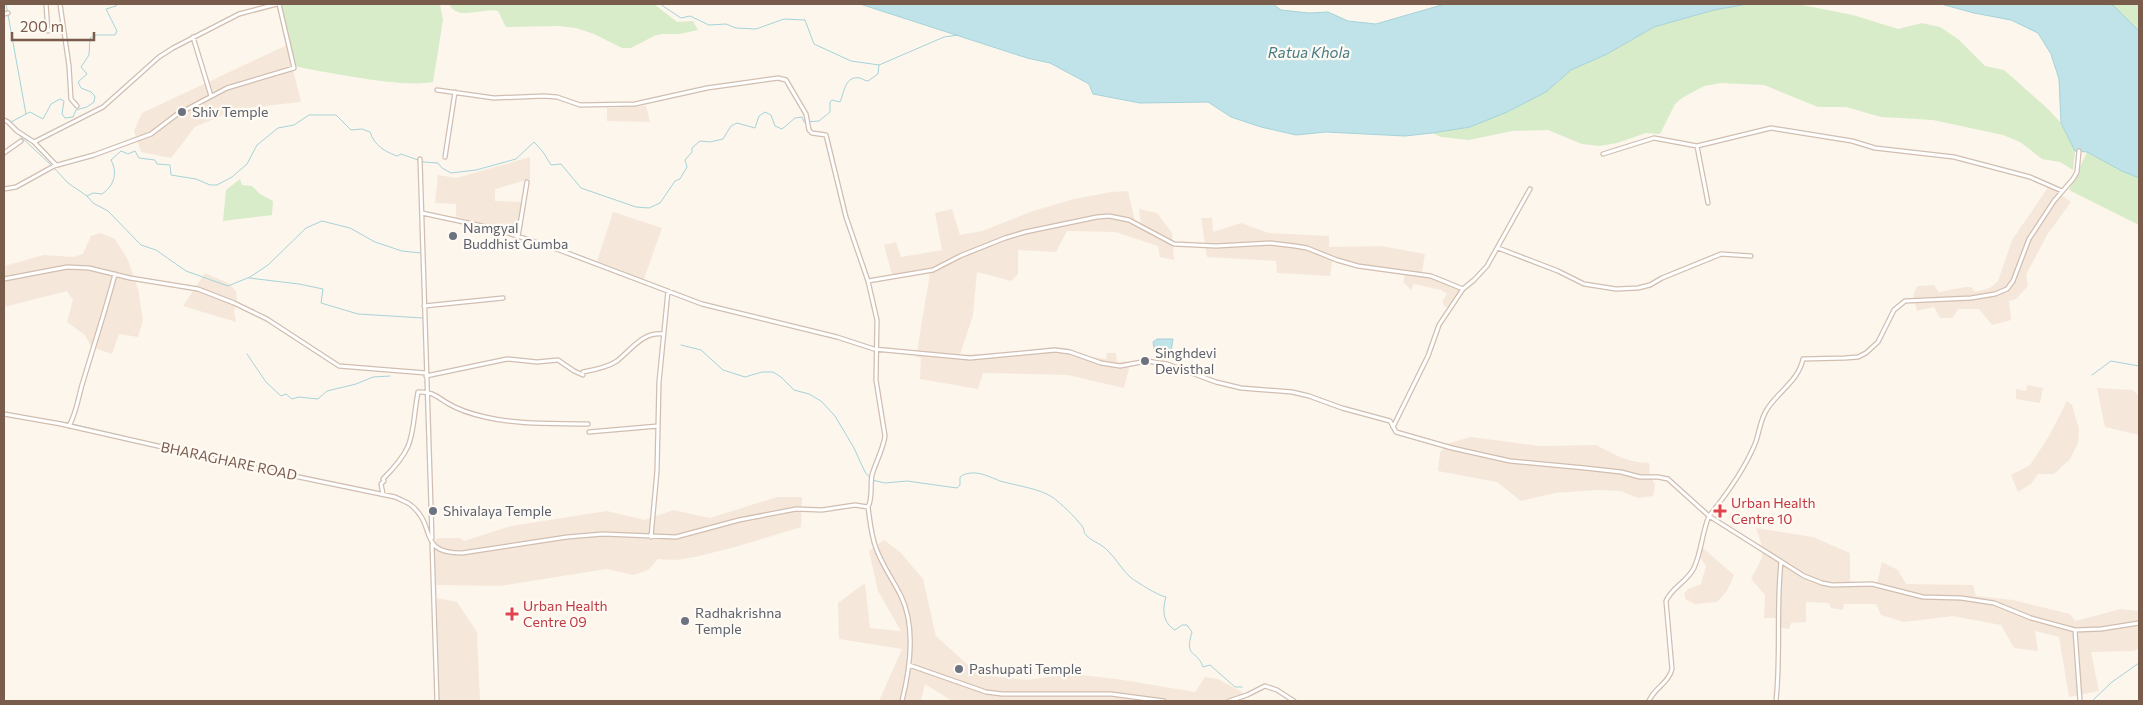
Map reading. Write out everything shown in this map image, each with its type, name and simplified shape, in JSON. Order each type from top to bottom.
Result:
[{"type":"street","points":[[46,4],[48,31],[63,26]]},
{"type":"street","points":[[60,4],[69,66],[71,100],[77,106]]},
{"type":"street","points":[[4,184],[5,189],[27,182],[56,166],[94,155],[151,134],[176,115],[227,88],[294,68],[278,4],[239,14],[193,37],[158,57],[103,107],[34,142]]},
{"type":"street","points":[[193,37],[211,96]]},
{"type":"street","points":[[437,90],[494,98],[544,96],[557,97],[580,104],[635,104],[707,88],[778,78],[786,80],[808,121],[809,130],[812,133],[826,135],[846,217],[868,281],[877,324],[876,380],[885,436],[884,444],[872,475],[868,507],[876,550],[901,597],[910,628],[909,665],[902,701]]},
{"type":"street","points":[[445,157],[455,92]]},
{"type":"street","points":[[4,120],[34,142],[56,166]]},
{"type":"street","points":[[1603,154],[1654,138],[1697,146],[1754,131],[1778,128],[1852,141],[1875,148],[1954,157],[2030,177],[2062,191]]},
{"type":"street","points":[[4,153],[20,141]]},
{"type":"street","points":[[1697,146],[1708,203]]},
{"type":"street","points":[[1649,701],[1670,676],[1672,669],[1666,601],[1669,595],[1688,578],[1693,570],[1704,541],[1706,523],[1709,516],[1742,468],[1755,444],[1764,414],[1795,378],[1803,359],[1858,357],[1866,353],[1878,342],[1894,310],[1905,301],[1971,298],[1995,294],[2007,289],[2013,281],[2028,239],[2062,191],[2073,180],[2077,172],[2079,151]]},
{"type":"street","points":[[420,161],[437,701]]},
{"type":"street","points":[[518,236],[527,182]]},
{"type":"street","points":[[1393,427],[1428,356],[1439,325],[1463,289],[1487,266],[1530,189]]},
{"type":"street","points":[[422,213],[518,236],[702,304],[837,337],[877,349],[970,358],[1055,350],[1070,352],[1101,363],[1120,366],[1140,361],[1167,364],[1216,382],[1241,388],[1292,392],[1309,396],[1342,408],[1387,419],[1396,432],[1452,448],[1510,461],[1621,472],[1640,477],[1668,479],[1709,516],[1804,576],[1822,584],[1872,584],[1923,597],[1962,598],[1994,603],[2031,618],[2075,630],[2139,624]]},
{"type":"street","points":[[868,281],[933,270],[960,256],[1025,232],[1109,216],[1129,220],[1174,244],[1216,246],[1270,243],[1295,246],[1307,248],[1358,266],[1431,276],[1463,289]]},
{"type":"street","points":[[1498,248],[1558,271],[1584,284],[1616,289],[1638,288],[1650,285],[1662,278],[1721,254],[1751,256]]},
{"type":"street","points":[[4,279],[67,267],[89,268],[130,278],[198,289],[217,296],[279,326],[339,366],[426,374],[507,359],[537,362],[558,360],[574,371],[583,373],[616,361],[635,344],[648,336],[655,333],[663,334]]},
{"type":"street","points":[[69,426],[73,419],[115,274]]},
{"type":"street","points":[[651,537],[657,471],[663,334],[668,291]]},
{"type":"street","points":[[424,306],[504,298]]},
{"type":"street","points":[[383,494],[381,484],[383,479],[397,466],[409,447],[418,392],[427,391],[457,408],[483,417],[508,422],[588,424]]},
{"type":"street","name":"BHARAGHARE ROAD","points":[[4,414],[69,426],[395,496],[413,507],[426,526],[432,541]]},
{"type":"street","points":[[588,432],[658,426]]},
{"type":"street","points":[[432,541],[440,551],[462,553],[567,537],[615,534],[676,537],[751,517],[796,509],[822,510],[854,505],[868,507]]},
{"type":"street","points":[[1776,701],[1780,658],[1778,598],[1781,562]]},
{"type":"street","points":[[2075,630],[2080,701]]},
{"type":"street","points":[[909,665],[986,692],[1111,694],[1164,701]]},
{"type":"street","points":[[1229,701],[1265,686],[1277,690],[1294,701]]},
{"type":"shaded area","points":[[287,45],[301,102],[237,109],[195,127],[171,158],[141,152],[134,131],[142,113]]},
{"type":"shaded area","points":[[646,106],[650,122],[607,121],[607,108]]},
{"type":"shaded area","points":[[530,157],[530,179],[495,189],[495,201],[522,202],[517,233],[456,217],[456,204],[435,203],[438,175],[456,178]]},
{"type":"shaded area","points":[[2049,186],[2071,202],[2047,235],[2026,275],[2028,286],[2016,299],[2009,301],[2011,320],[1992,325],[1979,309],[1959,309],[1952,318],[1940,318],[1934,307],[1917,311],[1913,296],[1917,286],[1934,285],[1939,292],[1971,287],[1975,292],[1990,288],[1998,281],[2012,240]]},
{"type":"shaded area","points":[[1128,191],[1135,221],[1141,224],[1139,209],[1157,213],[1172,233],[1174,260],[1160,257],[1158,246],[1115,232],[1067,231],[1056,252],[1018,250],[1018,274],[1011,281],[977,272],[973,315],[960,355],[1004,353],[1052,347],[1067,348],[1086,356],[1106,359],[1107,353],[1116,353],[1117,362],[1127,361],[1129,368],[1124,388],[1068,375],[983,373],[978,389],[920,379],[921,358],[916,357],[930,273],[893,278],[884,245],[896,242],[901,257],[942,250],[935,213],[952,209],[960,235],[982,231],[1033,211],[1074,199],[1111,192]]},
{"type":"shaded area","points":[[613,212],[662,228],[644,279],[597,261]]},
{"type":"shaded area","points":[[1201,218],[1212,218],[1213,232],[1241,223],[1269,233],[1329,236],[1329,247],[1381,246],[1425,254],[1422,273],[1358,265],[1333,258],[1330,276],[1277,273],[1276,261],[1207,257]]},
{"type":"shaded area","points":[[100,233],[115,239],[128,260],[138,289],[143,320],[138,337],[119,334],[112,354],[91,347],[85,335],[67,322],[73,300],[67,291],[4,307],[4,266],[44,255],[73,257],[83,254],[91,236]]},
{"type":"shaded area","points":[[205,273],[228,283],[236,291],[237,302],[234,311],[236,322],[183,306]]},
{"type":"shaded area","points":[[1405,275],[1429,277],[1461,290],[1448,307],[1445,307],[1442,302],[1447,294],[1441,290],[1414,284],[1411,290],[1403,282]]},
{"type":"shaded area","points":[[2027,385],[2043,388],[2040,403],[2016,399],[2016,389],[2026,391]]},
{"type":"shaded area","points":[[2097,388],[2133,390],[2139,396],[2139,435],[2105,427]]},
{"type":"shaded area","points":[[2067,401],[2072,405],[2079,429],[2078,443],[2070,459],[2054,474],[2038,474],[2031,484],[2018,492],[2011,475],[2030,465],[2049,436]]},
{"type":"shaded area","points":[[1471,437],[1540,446],[1596,445],[1622,458],[1649,463],[1650,476],[1655,484],[1653,496],[1638,498],[1621,491],[1597,490],[1555,493],[1521,501],[1497,482],[1438,471],[1440,453],[1446,444]]},
{"type":"shaded area","points":[[777,497],[802,497],[801,527],[695,557],[676,560],[658,559],[648,570],[634,575],[606,569],[500,586],[436,585],[432,545],[437,538],[460,538],[464,541],[511,526],[607,511],[645,520],[673,510],[710,518]]},
{"type":"shaded area","points":[[1756,528],[1813,537],[1850,553],[1850,581],[1877,584],[1882,562],[1898,570],[1906,584],[1973,585],[1976,596],[2013,600],[2070,614],[2075,621],[2121,609],[2139,611],[2139,648],[2134,651],[2091,652],[2099,691],[2069,697],[2059,637],[2035,631],[2038,651],[2014,648],[2001,625],[1953,616],[1904,622],[1881,615],[1876,604],[1844,604],[1843,610],[1831,608],[1829,603],[1806,602],[1806,622],[1791,623],[1789,629],[1777,627],[1777,618],[1764,618],[1765,595],[1751,579],[1762,558],[1762,546]]},
{"type":"shaded area","points":[[884,540],[900,552],[923,579],[936,636],[969,666],[991,676],[1027,680],[1072,674],[1117,679],[1195,692],[1205,677],[1218,679],[1242,692],[1247,701],[952,701],[925,684],[921,701],[879,701],[902,649],[839,639],[838,603],[865,583],[870,628],[901,631],[878,591],[869,551]]},
{"type":"shaded area","points":[[1703,548],[1734,575],[1727,591],[1717,602],[1695,604],[1686,600],[1684,594],[1688,589],[1701,584],[1706,566],[1700,557]]},
{"type":"shaded area","points":[[437,598],[457,602],[477,632],[480,701],[435,701]]},
{"type":"green space","points":[[280,4],[440,4],[443,20],[433,82],[403,83],[385,81],[298,67],[295,64]]},
{"type":"green space","points":[[449,4],[654,4],[677,22],[693,21],[698,30],[680,34],[662,34],[631,48],[622,48],[594,34],[576,28],[559,26],[506,27],[498,11],[458,12]]},
{"type":"green space","points":[[1748,4],[1797,4],[1853,15],[1898,29],[1922,23],[1940,27],[1958,39],[1985,66],[2004,70],[2061,123],[2075,151],[2073,170],[2060,162],[2042,159],[2020,142],[2003,135],[1933,120],[1881,117],[1846,107],[1818,107],[1764,85],[1721,83],[1704,86],[1675,104],[1660,134],[1646,133],[1617,143],[1600,146],[1582,144],[1548,130],[1512,131],[1469,140],[1441,137],[1432,133],[1470,127],[1546,92],[1571,70],[1607,54],[1654,27],[1714,10]]},
{"type":"green space","points":[[2110,4],[2139,4],[2139,31],[2115,7]]},
{"type":"green space","points":[[2087,152],[2139,178],[2139,225],[2069,190]]},
{"type":"green space","points":[[240,179],[242,185],[252,186],[260,194],[273,201],[272,215],[223,221],[226,190]]},
{"type":"water","name":"Ratua Khola","points":[[860,4],[1273,4],[1281,10],[1309,13],[1328,12],[1348,21],[1376,24],[1445,4],[1748,4],[1714,10],[1654,27],[1607,54],[1571,70],[1546,92],[1507,112],[1470,127],[1405,136],[1326,132],[1296,135],[1261,127],[1231,117],[1208,102],[1140,103],[1093,94],[1089,84],[1050,63],[1027,58]]},
{"type":"water","points":[[1941,4],[2110,4],[2115,7],[2139,31],[2139,178],[2087,152],[2075,151],[2061,123],[2059,79],[2051,54],[2038,33],[2011,20]]},
{"type":"water","points":[[1157,339],[1173,339],[1171,352],[1166,355],[1155,353],[1153,342]]},
{"type":"waterway","points":[[6,4],[26,114]]},
{"type":"waterway","points":[[11,122],[30,112],[43,119],[51,104],[60,99],[64,101],[62,114],[65,118],[73,117],[76,110],[87,107],[94,102],[95,96],[81,88],[78,82],[87,74],[81,67],[89,55],[90,38],[96,35],[115,35],[117,31],[106,9],[117,4]]},
{"type":"waterway","points":[[660,4],[681,18],[690,16],[709,25],[726,24],[736,28],[756,29],[784,19],[805,20],[814,44],[851,61],[879,65],[944,37],[958,35]]},
{"type":"waterway","points":[[421,253],[402,251],[375,242],[350,228],[322,221],[306,228],[268,265],[250,277],[228,286],[186,271],[156,250],[141,245],[108,211],[93,203],[87,196],[93,193],[102,194],[106,191],[114,179],[111,160],[121,151],[128,154],[135,151],[139,158],[155,160],[157,164],[170,165],[171,175],[217,185],[232,177],[247,164],[257,145],[278,128],[294,125],[309,115],[336,115],[351,130],[362,129],[370,132],[377,144],[388,152],[397,156],[401,154],[424,162],[438,163],[442,168],[451,173],[476,170],[516,159],[534,142],[551,165],[561,164],[581,188],[636,207],[649,208],[660,203],[675,181],[680,179],[687,167],[685,160],[692,152],[692,148],[700,141],[710,142],[723,139],[731,126],[737,123],[755,128],[759,116],[765,112],[771,115],[775,126],[782,129],[795,118],[802,117],[804,122],[819,121],[830,112],[830,102],[832,100],[840,102],[844,90],[851,79],[860,78],[868,81],[878,74],[879,65]]},
{"type":"waterway","points":[[17,133],[52,166]]},
{"type":"waterway","points":[[54,168],[68,183],[87,196]]},
{"type":"waterway","points":[[249,278],[323,289],[321,303],[358,314],[423,318]]},
{"type":"waterway","points":[[681,345],[701,350],[723,370],[745,377],[762,372],[773,372],[794,390],[809,394],[821,401],[835,416],[854,448],[865,472],[872,480],[885,483],[907,481],[957,488],[960,485],[960,477],[965,474],[975,473],[1034,489],[1052,497],[1076,519],[1083,527],[1086,535],[1111,554],[1130,577],[1166,597],[1164,616],[1168,624],[1175,630],[1182,625],[1187,625],[1192,632],[1190,650],[1203,667],[1210,665],[1235,687],[1242,687]]},
{"type":"waterway","points":[[247,354],[266,382],[281,396],[286,394],[292,399],[299,397],[318,399],[327,391],[356,384],[373,377],[390,376]]},
{"type":"waterway","points":[[2092,375],[2111,361],[2139,366]]},
{"type":"waterway","points":[[60,422],[69,423]]},
{"type":"waterway","points":[[72,424],[123,436]]},
{"type":"waterway","points":[[2092,701],[2112,682],[2139,663]]},
{"type":"place","name":"Shiv Temple","points":[[182,112]]},
{"type":"place","name":"Namgyal Buddhist Gumba","points":[[453,236]]},
{"type":"place","name":"Singhdevi Devisthal","points":[[1145,361]]},
{"type":"place","name":"Shivalaya Temple","points":[[433,511]]},
{"type":"place","name":"Urban Health Centre 10","points":[[1720,511]]},
{"type":"place","name":"Urban Health Centre 09","points":[[512,614]]},
{"type":"place","name":"Radhakrishna Temple","points":[[685,621]]},
{"type":"place","name":"Pashupati Temple","points":[[959,669]]}]
